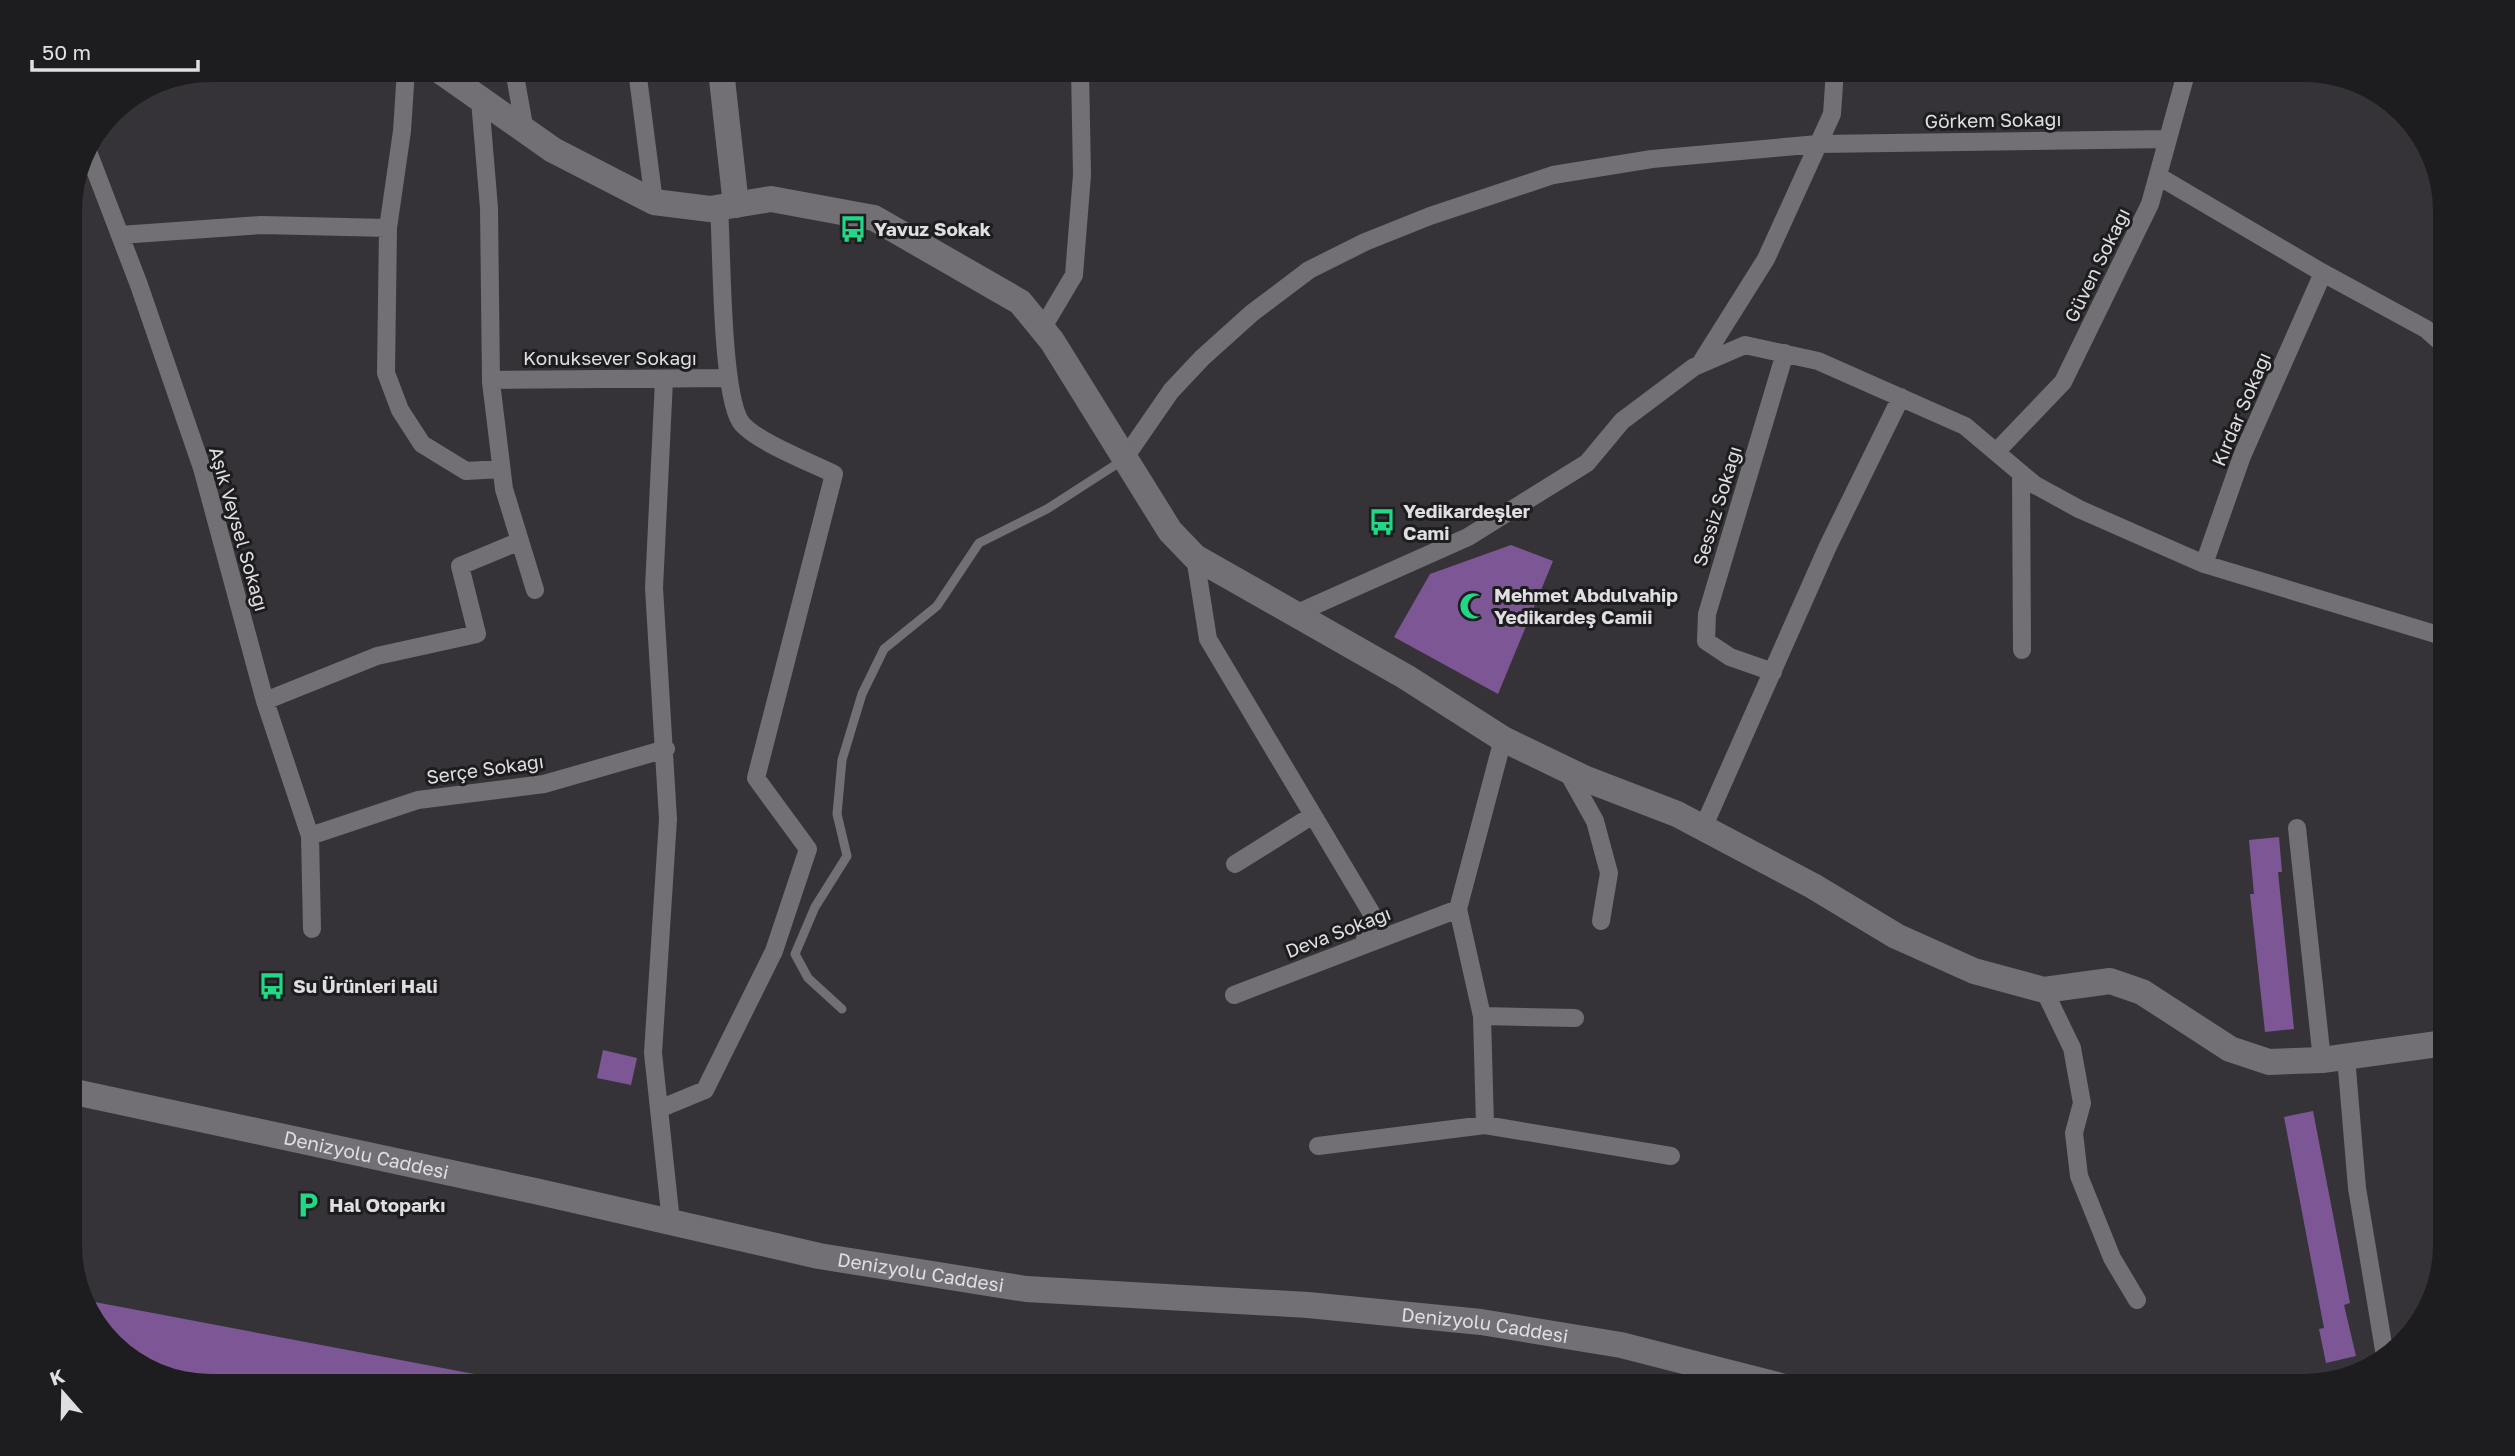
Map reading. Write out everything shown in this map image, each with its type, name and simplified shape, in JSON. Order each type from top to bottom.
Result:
[{"type":"main road","points":[[455,82],[553,150],[653,202],[728,206],[771,199],[874,218],[1020,302],[1042,329],[1170,531],[1195,557],[1406,677],[1503,739],[1703,828],[1813,886],[1896,936],[1974,971],[2044,990],[2110,981],[2141,992],[2230,1049],[2269,1062],[2334,1059],[2433,1044]]},
{"type":"main road","points":[[722,82],[728,206]]},
{"type":"main road","name":"Denizyolu Caddesi","points":[[83,1094],[819,1256],[1026,1289],[1308,1305],[1481,1322],[1621,1345],[1734,1374]]},
{"type":"street","points":[[405,82],[402,131],[388,228],[386,373],[400,410],[422,444],[466,471],[502,470]]},
{"type":"street","points":[[516,82],[526,131]]},
{"type":"street","points":[[638,82],[653,202]]},
{"type":"street","points":[[1042,329],[1074,275],[1082,175],[1080,82]]},
{"type":"street","points":[[1700,364],[1766,259],[1832,114],[1834,82]]},
{"type":"street","name":"Güven Sokağı","points":[[1996,452],[2063,382],[2150,204],[2184,82]]},
{"type":"street","points":[[480,100],[489,208],[491,380],[504,489],[535,590]]},
{"type":"street","name":"Görkem Sokağı","points":[[1124,459],[1171,391],[1202,358],[1252,313],[1310,270],[1365,242],[1553,175],[1653,159],[1818,144],[2168,139]]},
{"type":"street","name":"Aşık Veysel Sokağı","points":[[92,162],[202,468],[265,701],[310,836],[312,929]]},
{"type":"street","points":[[2158,176],[2432,334]]},
{"type":"street","points":[[659,1109],[705,1090],[774,951],[808,849],[756,778],[834,474],[768,442],[741,421],[729,378],[728,206]]},
{"type":"street","points":[[120,235],[261,225],[388,228]]},
{"type":"street","name":"Kırdar Sokağı","points":[[2204,564],[2242,456],[2323,273]]},
{"type":"street","points":[[1293,615],[1468,537],[1490,524],[1587,463],[1622,421],[1700,364],[1745,345],[1818,361],[1965,426],[2035,485],[2079,509],[2204,564],[2432,633]]},
{"type":"street","name":"Sessiz Sokağı","points":[[1773,672],[1730,657],[1706,641],[1707,614],[1785,354]]},
{"type":"street","name":"Konuksever Sokağı","points":[[491,380],[729,378]]},
{"type":"street","points":[[664,380],[654,588],[666,749],[668,819],[653,1053],[671,1222]]},
{"type":"street","points":[[1703,828],[1901,397]]},
{"type":"street","points":[[2021,473],[2022,650]]},
{"type":"street","points":[[265,701],[377,656],[477,634],[460,566],[520,541]]},
{"type":"street","points":[[1195,557],[1208,639],[1372,914],[1364,943]]},
{"type":"street","points":[[1485,1125],[1482,1016],[1458,909],[1503,739]]},
{"type":"street","name":"Serçe Sokağı","points":[[310,836],[418,800],[544,784],[666,749]]},
{"type":"street","points":[[1566,769],[1595,821],[1609,873],[1601,921]]},
{"type":"street","points":[[1235,864],[1313,815]]},
{"type":"street","points":[[2297,828],[2383,1346]]},
{"type":"street","name":"Deva Sokağı","points":[[1234,995],[1458,909]]},
{"type":"street","points":[[2044,990],[2071,1048],[2082,1103],[2074,1133],[2078,1176],[2112,1258],[2137,1300]]},
{"type":"street","points":[[1482,1016],[1576,1018]]},
{"type":"street","points":[[1318,1146],[1485,1125],[1671,1156]]},
{"type":"lane","points":[[842,1010],[808,978],[795,954],[815,907],[847,856],[837,814],[842,760],[862,694],[884,649],[937,606],[979,543],[1047,509],[1124,459]]},
{"type":"building","name":"Mehmet Abdulvahip Yedikardeş Camii","points":[[1511,545],[1553,561],[1498,694],[1394,637],[1430,574]]},
{"type":"building","points":[[2279,837],[2282,872],[2278,872],[2294,1029],[2265,1032],[2250,894],[2254,894],[2249,840]]},
{"type":"building","points":[[603,1050],[637,1058],[631,1085],[597,1078]]},
{"type":"building","points":[[2313,1111],[2350,1303],[2344,1305],[2356,1356],[2326,1363],[2319,1329],[2324,1328],[2284,1117]]},
{"type":"building","points":[[96,1302],[474,1374],[195,1373],[162,1364],[133,1347],[109,1323]]},
{"type":"place","name":"Yavuz Sokak","points":[[853,229]]},
{"type":"place","name":"Yedikardeşler Cami","points":[[1382,522]]},
{"type":"place","name":"Mehmet Abdulvahip Yedikardeş Camii","points":[[1473,606]]},
{"type":"place","name":"Su Ürünleri Hali","points":[[272,986]]},
{"type":"place","name":"Hal Otoparkı","points":[[308,1205]]}]
